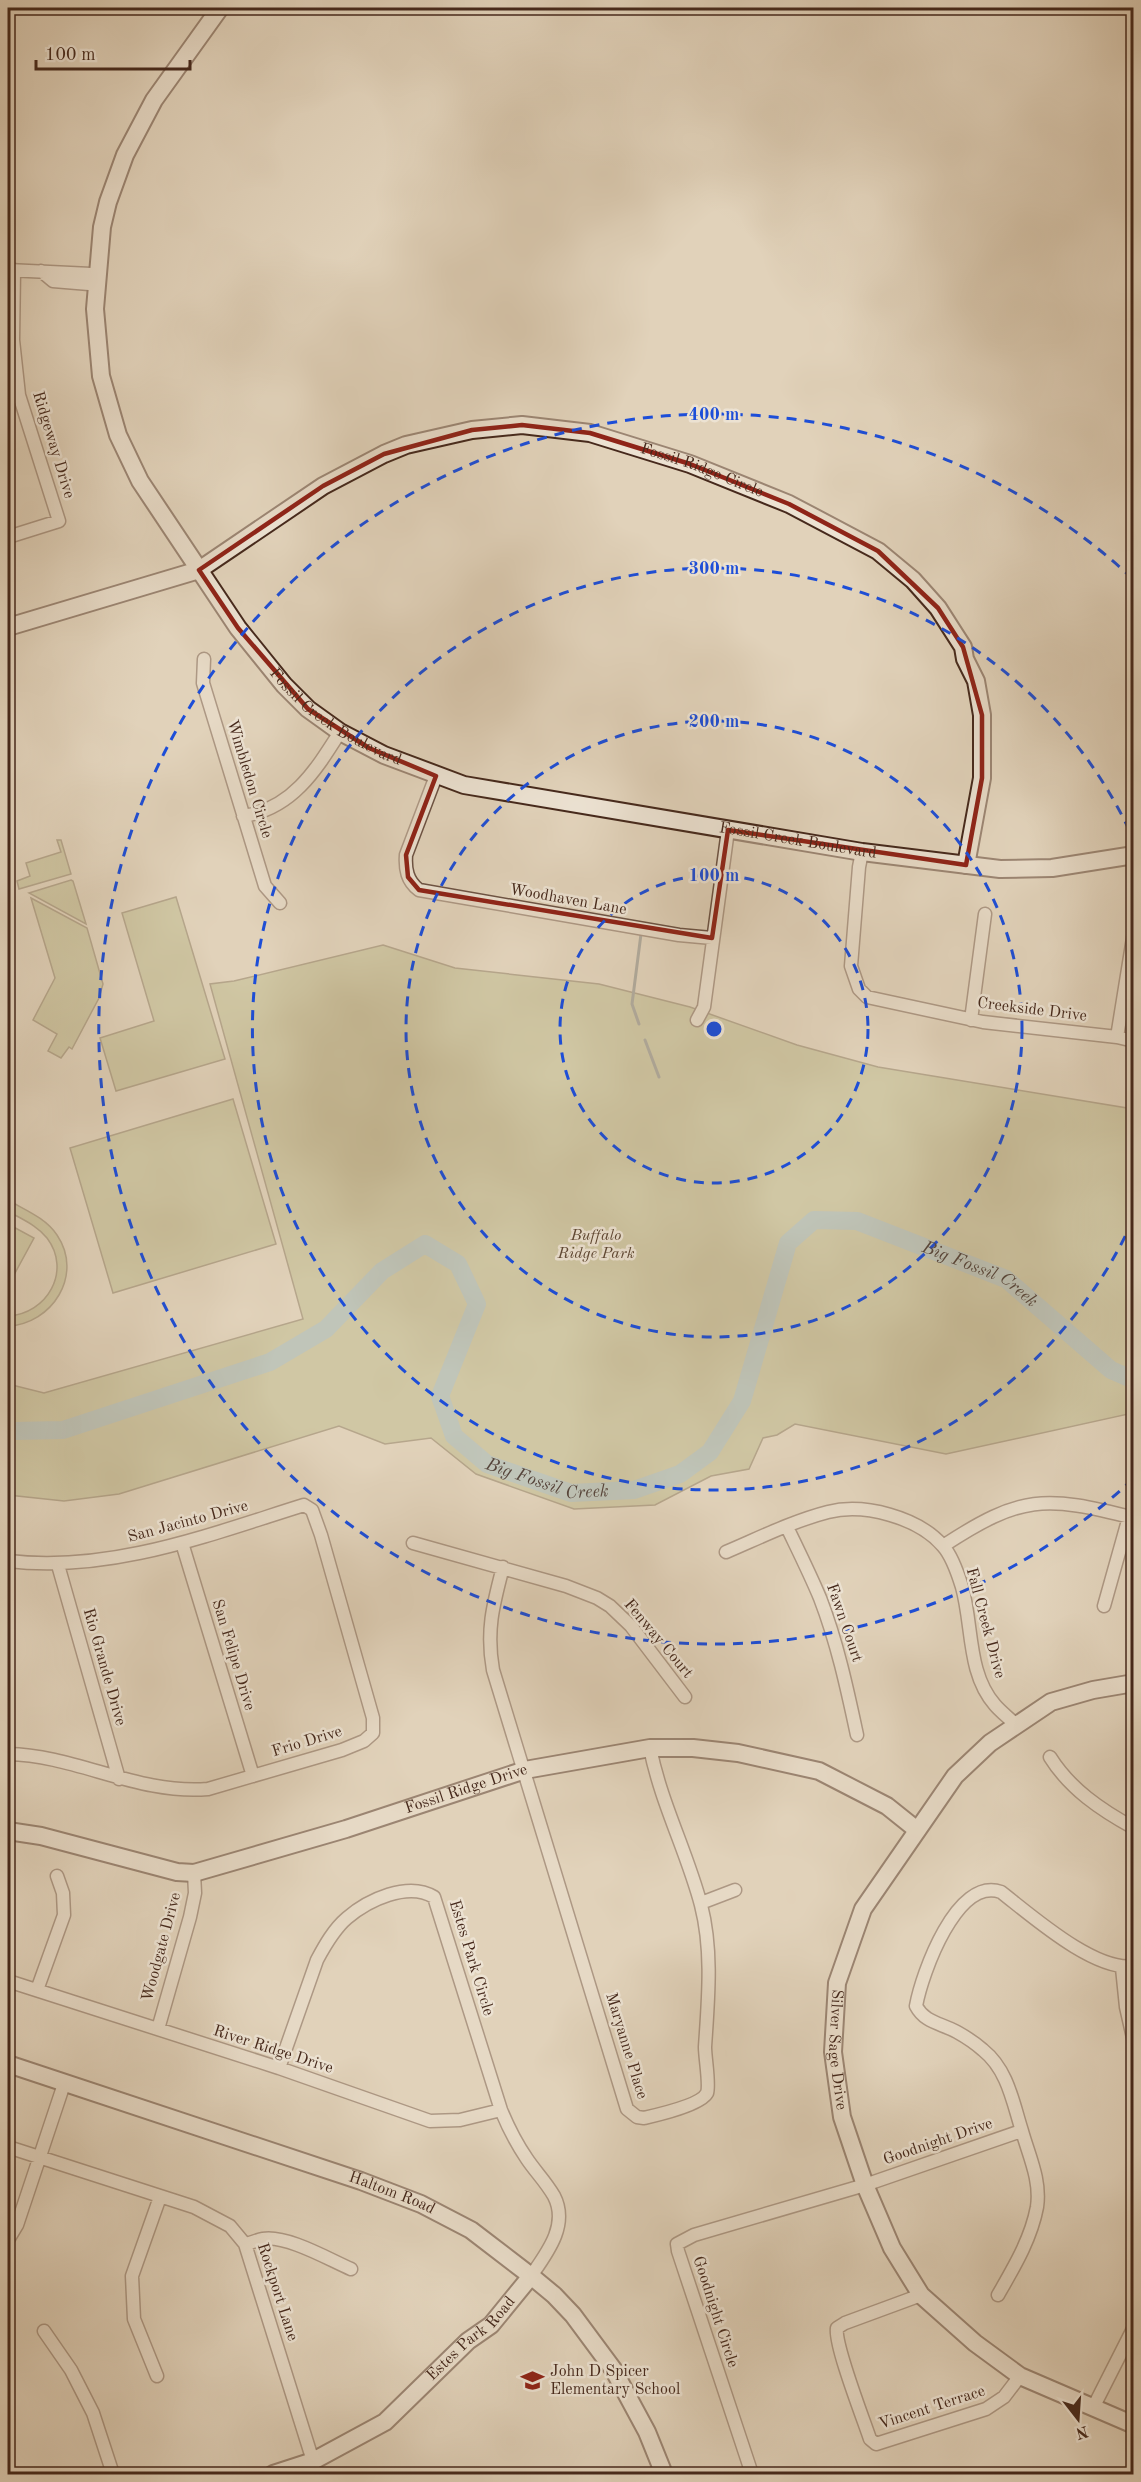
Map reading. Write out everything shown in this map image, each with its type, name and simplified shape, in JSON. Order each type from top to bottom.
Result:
[{"type":"street","name":"Fossil Creek Boulevard","points":[[220,8],[154,100],[125,155],[102,227],[95,280],[95,309],[101,376],[118,435],[140,481],[238,628],[284,685],[308,709],[340,732],[384,755],[464,785],[862,852],[1000,869],[1052,868],[1134,855]]},
{"type":"street","points":[[11,270],[91,274],[95,280]]},
{"type":"street","name":"Ridgeway Drive","points":[[8,537],[59,521],[13,397],[11,270]]},
{"type":"street","name":"Fossil Ridge Circle","points":[[8,627],[199,570],[323,486],[406,445],[472,430],[522,425],[577,431],[690,465],[789,504],[878,551],[913,580],[938,608],[963,647],[965,658],[976,681],[982,715],[982,778],[966,865]]},
{"type":"street","name":"Wimbledon Circle","points":[[204,659],[203,683],[243,816],[265,886],[280,903]]},
{"type":"street","points":[[243,816],[277,806],[299,789],[316,770],[340,732]]},
{"type":"street","name":"Woodhaven Lane","points":[[435,776],[406,855],[405,866],[408,877],[412,885],[419,890],[668,933],[712,938]]},
{"type":"street","points":[[697,1020],[704,1007],[728,830]]},
{"type":"street","name":"Creekside Drive","points":[[862,852],[852,974],[859,989],[867,997],[971,1020],[1134,1041]]},
{"type":"street","points":[[971,1020],[986,914]]},
{"type":"street","points":[[1117,1037],[1134,932]]},
{"type":"street","points":[[943,1546],[981,1521],[1004,1511],[1034,1503],[1082,1505],[1131,1518],[1104,1606]]},
{"type":"street","name":"San Jacinto Drive","points":[[8,1561],[58,1565],[130,1556],[182,1543],[304,1505]]},
{"type":"street","name":"Frio Drive","points":[[8,1754],[24,1754],[148,1786],[191,1790],[208,1789],[342,1750],[364,1741],[372,1733],[371,1709],[321,1535],[312,1510],[304,1505]]},
{"type":"street","name":"Fall Creek Drive","points":[[726,1552],[829,1512],[864,1510],[901,1519],[924,1530],[943,1546],[962,1587],[977,1672],[995,1705],[1015,1724]]},
{"type":"street","name":"Fawn Court","points":[[787,1527],[819,1597],[833,1636],[843,1668],[857,1735]]},
{"type":"street","name":"San Felipe Drive","points":[[182,1543],[253,1776]]},
{"type":"street","name":"Fenway Court","points":[[413,1543],[566,1586],[610,1606],[631,1626],[685,1697]]},
{"type":"street","name":"Rio Grande Drive","points":[[58,1565],[119,1779]]},
{"type":"street","name":"Maryanne Place","points":[[503,1567],[490,1619],[489,1650],[507,1721],[525,1770],[627,2109],[637,2117],[650,2117],[686,2106],[702,2098],[708,2090],[705,2055],[707,1938],[700,1903],[665,1806],[650,1748]]},
{"type":"street","name":"Silver Sage Drive","points":[[1134,1683],[1093,1690],[1052,1702],[1015,1724],[978,1753],[956,1776],[863,1909],[837,1983],[833,2052],[842,2117],[864,2185],[892,2248],[921,2295],[975,2343],[1020,2376],[1134,2425]]},
{"type":"street","name":"Fossil Ridge Drive","points":[[8,1831],[41,1836],[177,1872],[194,1873],[346,1829],[525,1770],[650,1748],[693,1748],[738,1753],[819,1771],[887,1806],[917,1830]]},
{"type":"street","points":[[1050,1757],[1070,1782],[1099,1808],[1134,1828]]},
{"type":"street","name":"Woodgate Drive","points":[[158,2029],[190,1917],[195,1893],[194,1873]]},
{"type":"street","points":[[37,1990],[64,1915],[63,1893],[57,1876]]},
{"type":"street","points":[[700,1903],[735,1890]]},
{"type":"street","points":[[998,2295],[1022,2249],[1037,2205],[1038,2188],[1015,2105],[1004,2076],[995,2062],[971,2041],[921,2015],[916,2006],[929,1962],[949,1924],[972,1896],[985,1890],[994,1890],[1002,1892],[1062,1939],[1107,1964],[1128,1967],[1126,2007],[1134,2042]]},
{"type":"street","name":"Estes Park Circle","points":[[279,2068],[317,1960],[335,1932],[346,1919],[372,1902],[396,1893],[426,1892],[434,1897],[438,1905],[501,2110],[515,2140]]},
{"type":"street","name":"River Ridge Drive","points":[[8,1981],[279,2068],[430,2121],[460,2120],[501,2110]]},
{"type":"street","name":"Haltom Road","points":[[8,2064],[350,2177],[420,2204],[471,2230],[531,2276],[564,2305],[613,2369],[647,2432],[664,2475]]},
{"type":"street","points":[[8,2240],[17,2225],[64,2084]]},
{"type":"street","name":"Goodnight Drive","points":[[864,2185],[1021,2131]]},
{"type":"street","name":"Estes Park Road","points":[[273,2475],[313,2461],[385,2422],[468,2341],[491,2325],[531,2276],[550,2248],[558,2227],[559,2212],[554,2197],[515,2140]]},
{"type":"street","name":"Rockport Lane","points":[[8,2147],[212,2215],[230,2226],[245,2244],[313,2461]]},
{"type":"street","name":"Goodnight Circle","points":[[752,2475],[677,2244],[694,2235],[864,2185]]},
{"type":"street","points":[[157,2376],[134,2319],[132,2276],[160,2197]]},
{"type":"street","points":[[245,2244],[264,2238],[280,2240],[351,2269]]},
{"type":"street","name":"Vincent Terrace","points":[[921,2295],[837,2328],[836,2333],[870,2439],[876,2444],[992,2407],[1004,2397],[1020,2376]]},
{"type":"street","points":[[1094,2406],[1134,2327]]},
{"type":"street","points":[[44,2331],[70,2370],[93,2413],[113,2475]]},
{"type":"highlighted area","points":[[522,425],[590,433],[690,464],[789,504],[878,551],[938,608],[963,647],[982,715],[982,778],[966,865],[728,830],[712,938],[419,890],[408,877],[406,855],[436,776],[369,748],[308,709],[238,628],[199,570],[323,486],[384,454],[472,430]]},
{"type":"green space","points":[[57,840],[61,840],[71,874],[19,889],[17,881],[30,876],[26,863],[61,852]]},
{"type":"green space","points":[[73,881],[86,924],[29,893]]},
{"type":"green space","points":[[176,897],[225,1059],[116,1091],[100,1038],[154,1021],[122,913]]},
{"type":"green space","points":[[31,898],[87,928],[103,984],[99,998],[72,1049],[69,1047],[61,1058],[48,1051],[57,1034],[33,1020],[55,978]]},
{"type":"green space","name":"Buffalo Ridge Park","points":[[383,945],[455,968],[599,984],[690,1007],[797,1045],[878,1067],[1133,1109],[1133,1413],[946,1454],[795,1424],[777,1435],[763,1438],[749,1469],[711,1476],[655,1505],[574,1509],[476,1474],[431,1438],[385,1444],[339,1426],[119,1494],[64,1501],[8,1495],[8,1384],[44,1393],[303,1319],[210,984],[234,981]]},
{"type":"green space","points":[[233,1099],[276,1244],[113,1293],[70,1148]]},
{"type":"green space","points":[[8,1200],[35,1215],[52,1229],[64,1250],[67,1266],[65,1281],[50,1307],[38,1317],[8,1326],[8,1316],[34,1308],[44,1299],[56,1277],[57,1264],[54,1251],[47,1238],[34,1226],[8,1211]]},
{"type":"green space","points":[[8,1224],[34,1238],[8,1286]]},
{"type":"waterway","points":[[639,1024],[632,1004],[641,934]]},
{"type":"waterway","points":[[645,1040],[659,1077]]},
{"type":"waterway","name":"Big Fossil Creek","points":[[8,1429],[15,1431],[63,1430],[270,1362],[326,1329],[382,1271],[425,1244],[458,1264],[477,1304],[440,1396],[454,1436],[487,1464],[571,1493],[634,1490],[680,1474],[710,1452],[742,1401],[788,1243],[814,1220],[857,1221],[1006,1279],[1111,1370],[1134,1380]]},
{"type":"place","name":"John D Spicer Elementary School","points":[[532,2381]]}]
